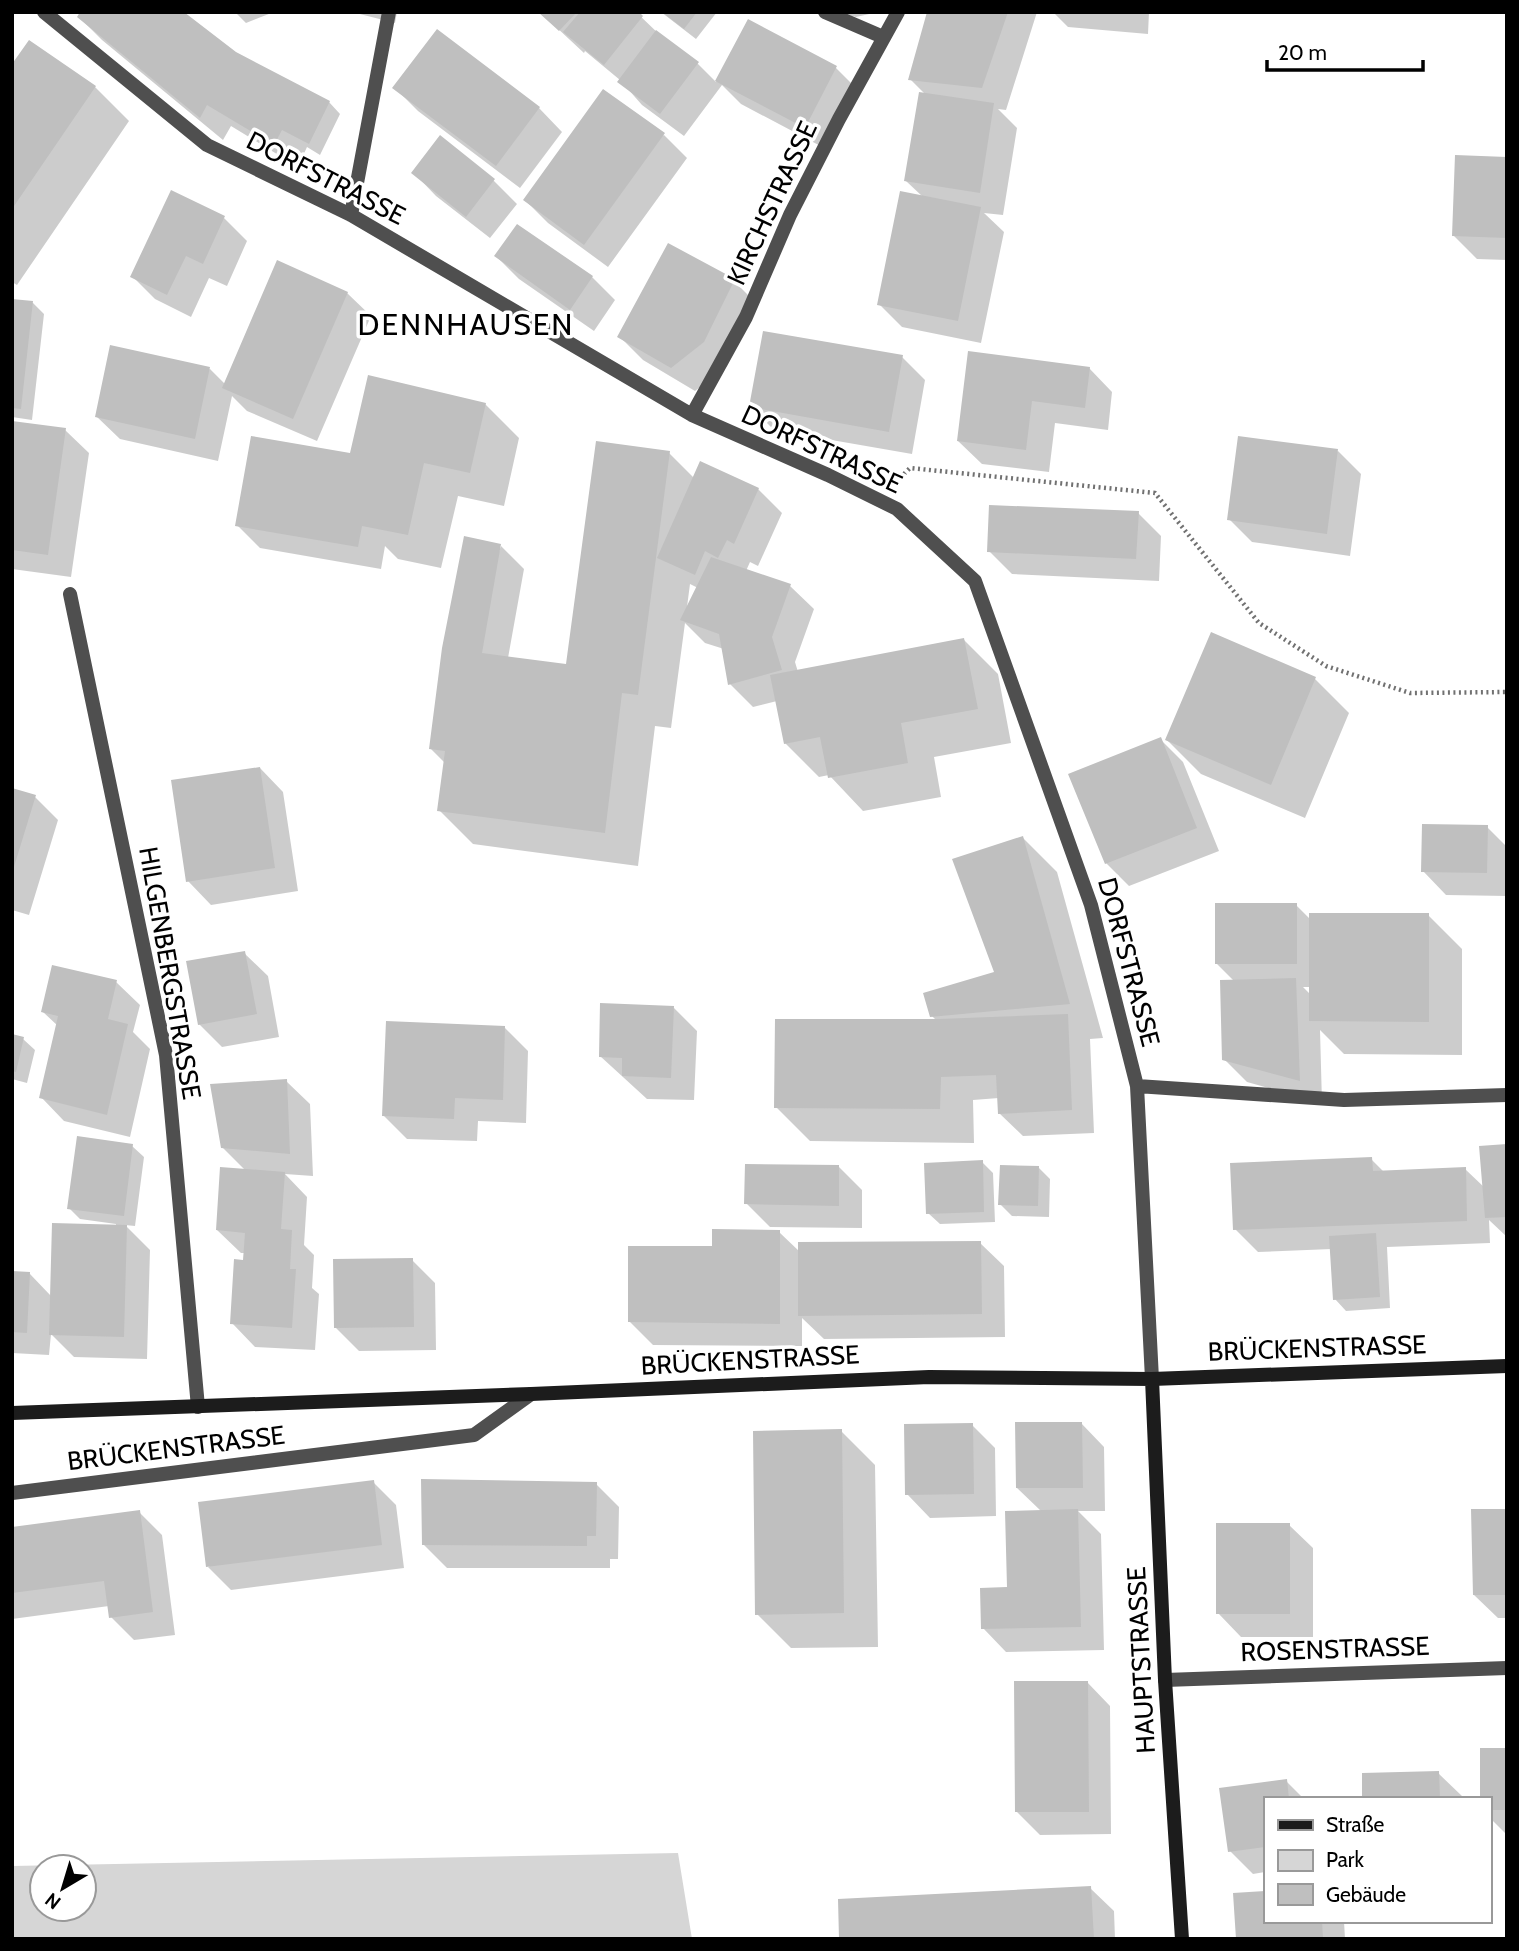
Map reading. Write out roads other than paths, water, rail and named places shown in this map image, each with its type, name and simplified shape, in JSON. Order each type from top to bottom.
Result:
[{"type":"street","name":"DORFSTRASSE","points":[[44,12],[207,145],[351,215],[692,415],[897,509],[975,581],[1020,700],[1091,905],[1137,1086],[1152,1379]]},
{"type":"street","points":[[351,215],[390,12]]},
{"type":"street","points":[[825,12],[883,37]]},
{"type":"street","name":"KIRCHSTRASSE","points":[[692,415],[746,317],[790,215],[898,12]]},
{"type":"street","name":"HILGENBERGSTRASSE","points":[[70,594],[166,1055],[198,1407]]},
{"type":"street","points":[[1137,1086],[1344,1100],[1507,1095]]},
{"type":"street","name":"BRÜCKENSTRASSE","points":[[12,1493],[474,1435],[531,1394],[929,1377],[1152,1379],[1507,1366]]},
{"type":"street","name":"HAUPTSTRASSE","points":[[1152,1379],[1165,1680],[1182,1939]]},
{"type":"street","points":[[12,1413],[531,1394]]},
{"type":"street","name":"ROSENSTRASSE","points":[[1165,1680],[1507,1668]]},
{"type":"district","name":"DENNHAUSEN","points":[[466,325]]}]
